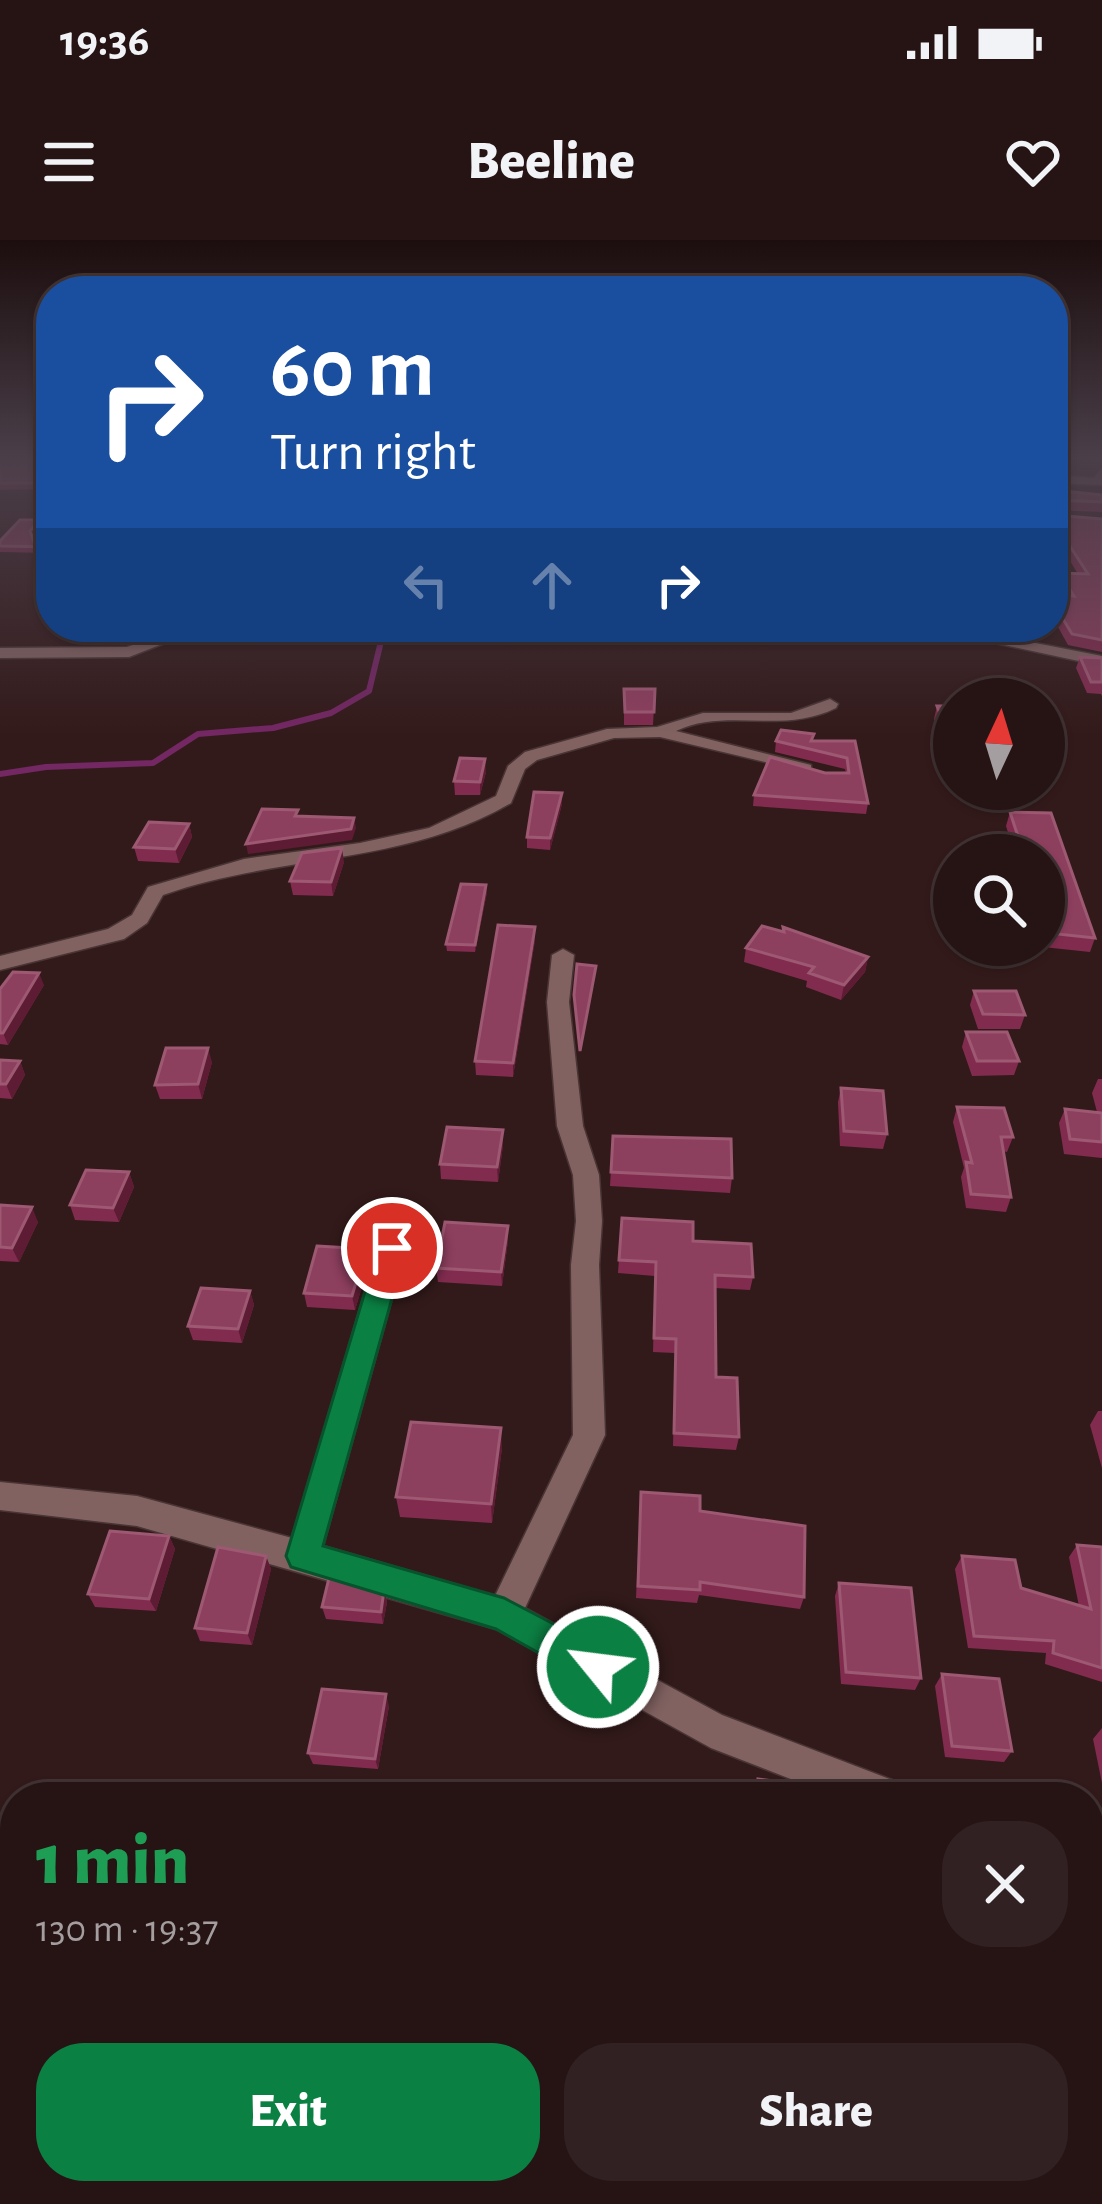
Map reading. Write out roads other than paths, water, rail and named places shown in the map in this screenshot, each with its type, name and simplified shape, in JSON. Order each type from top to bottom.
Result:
[{"type":"street","points":[[0,653],[129,652],[157,642]]},
{"type":"street","points":[[1003,642],[1102,662]]},
{"type":"street","points":[[660,732],[686,718],[806,715],[830,704]]},
{"type":"street","points":[[0,963],[116,934],[140,919],[154,891],[210,873],[352,851],[487,812],[504,800],[518,766],[548,749],[613,734],[660,732],[815,771]]},
{"type":"street","points":[[504,1615],[589,1435],[585,1265],[589,1221],[586,1175],[570,1126],[558,1001],[562,955]]},
{"type":"street","points":[[303,1556],[392,1248]]},
{"type":"street","points":[[0,1496],[137,1511],[504,1615],[711,1729],[847,1782]]},
{"type":"waterway","points":[[0,774],[46,767],[153,763],[198,734],[273,728],[331,713],[369,691],[381,642]]}]
